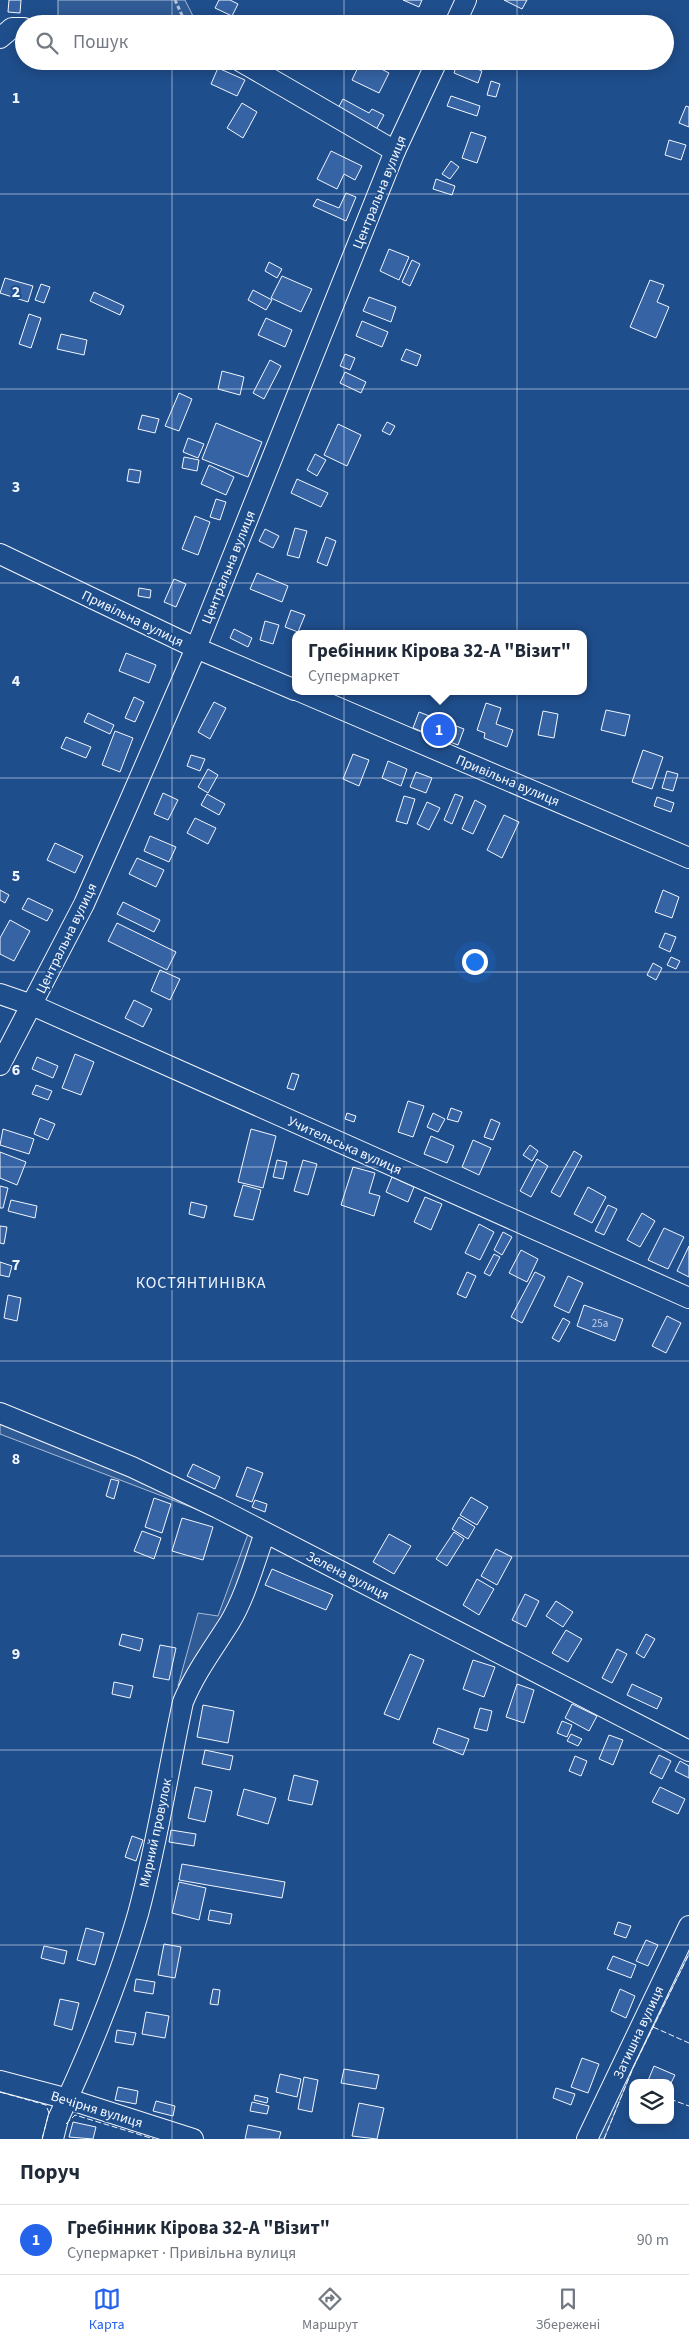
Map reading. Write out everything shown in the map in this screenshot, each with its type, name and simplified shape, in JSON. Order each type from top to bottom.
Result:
[{"type":"street","points":[[459,15],[466,0]]},
{"type":"street","points":[[0,38],[12,28],[15,28]]},
{"type":"street","points":[[256,70],[395,150]]},
{"type":"street","name":"Центральна вулиця","points":[[0,1065],[84,904],[196,648],[395,150],[433,70]]},
{"type":"street","name":"Привільна вулиця","points":[[0,554],[196,648],[292,689]]},
{"type":"street","name":"Привільна вулиця","points":[[308,695],[689,858]]},
{"type":"street","name":"Учительська вулиця","points":[[0,994],[32,1005],[689,1298]]},
{"type":"street","name":"Зелена вулиця","points":[[0,1413],[132,1467],[265,1533],[689,1751]]},
{"type":"street","name":"Мирний провулок","points":[[53,2139],[58,2119],[114,1986],[137,1915],[151,1860],[183,1702],[193,1678],[230,1622],[243,1596],[265,1533]]},
{"type":"street","name":"Затишна вулиця","points":[[587,2139],[689,1926]]},
{"type":"street","name":"Вечірня вулиця","points":[[0,2081],[68,2099],[193,2139]]},
{"type":"path","points":[[175,0],[182,15]]},
{"type":"shaded area","points":[[58,0],[185,0],[192,15],[58,15]]},
{"type":"shaded area","points":[[0,1423],[151,1486],[252,1532],[255,1544],[234,1601],[197,1654],[178,1686],[198,1613],[218,1616],[248,1534],[209,1514],[0,1434]]},
{"type":"shaded area","points":[[689,1941],[689,1954],[633,2068],[604,2139],[592,2139]]},
{"type":"building","points":[[9,0],[21,0],[20,13],[8,12]]},
{"type":"building","points":[[219,0],[230,0],[238,4],[232,15],[215,8]]},
{"type":"building","points":[[403,0],[422,0],[419,7]]},
{"type":"building","points":[[504,0],[527,0],[522,9]]},
{"type":"building","points":[[217,70],[222,70],[245,80],[237,96],[211,84]]},
{"type":"building","points":[[357,70],[383,70],[389,73],[379,93],[352,80]]},
{"type":"building","points":[[455,70],[482,71],[478,83],[454,73]]},
{"type":"building","points":[[491,81],[500,84],[496,97],[487,95]]},
{"type":"building","points":[[451,96],[480,106],[477,116],[447,106]]},
{"type":"building","points":[[343,99],[369,113],[372,109],[384,115],[376,130],[337,110]]},
{"type":"building","points":[[242,103],[257,112],[243,138],[227,128]]},
{"type":"building","points":[[686,106],[689,107],[689,127],[679,123]]},
{"type":"building","points":[[471,132],[486,137],[477,163],[462,158]]},
{"type":"building","points":[[669,140],[686,145],[681,160],[665,155]]},
{"type":"building","points":[[331,151],[362,166],[355,180],[344,174],[337,189],[317,179]]},
{"type":"building","points":[[451,161],[459,167],[450,179],[442,174]]},
{"type":"building","points":[[436,179],[455,186],[452,195],[433,189]]},
{"type":"building","points":[[346,193],[356,197],[346,221],[313,206],[317,199],[339,208]]},
{"type":"building","points":[[389,249],[409,257],[399,280],[380,271]]},
{"type":"building","points":[[412,260],[420,264],[410,286],[402,282]]},
{"type":"building","points":[[269,262],[282,269],[277,278],[265,271]]},
{"type":"building","points":[[282,276],[312,289],[301,312],[271,298]]},
{"type":"building","points":[[5,278],[33,286],[28,302],[0,293]]},
{"type":"building","points":[[650,280],[664,285],[657,302],[669,307],[656,338],[630,327]]},
{"type":"building","points":[[41,284],[50,287],[44,303],[35,300]]},
{"type":"building","points":[[253,290],[272,300],[266,310],[248,300]]},
{"type":"building","points":[[94,292],[124,306],[120,315],[90,301]]},
{"type":"building","points":[[369,297],[396,307],[391,322],[363,311]]},
{"type":"building","points":[[29,314],[41,318],[31,348],[19,344]]},
{"type":"building","points":[[266,318],[292,330],[285,347],[258,335]]},
{"type":"building","points":[[362,321],[388,332],[382,347],[356,336]]},
{"type":"building","points":[[61,334],[87,340],[84,355],[57,349]]},
{"type":"building","points":[[406,349],[421,355],[417,366],[401,360]]},
{"type":"building","points":[[345,354],[355,358],[350,370],[340,366]]},
{"type":"building","points":[[270,360],[281,366],[264,399],[253,393]]},
{"type":"building","points":[[222,371],[244,377],[240,395],[218,389]]},
{"type":"building","points":[[345,372],[366,382],[361,393],[340,383]]},
{"type":"building","points":[[179,393],[192,399],[179,431],[165,426]]},
{"type":"building","points":[[142,415],[159,419],[155,433],[138,429]]},
{"type":"building","points":[[387,422],[395,426],[390,435],[382,431]]},
{"type":"building","points":[[216,423],[262,442],[248,477],[202,459]]},
{"type":"building","points":[[338,424],[361,435],[347,466],[324,455]]},
{"type":"building","points":[[188,438],[204,444],[198,458],[183,452]]},
{"type":"building","points":[[315,454],[326,460],[317,476],[307,470]]},
{"type":"building","points":[[184,457],[199,460],[197,471],[182,468]]},
{"type":"building","points":[[209,465],[234,477],[226,495],[201,484]]},
{"type":"building","points":[[129,469],[141,471],[139,483],[127,481]]},
{"type":"building","points":[[297,479],[328,493],[321,507],[291,493]]},
{"type":"building","points":[[216,499],[226,502],[220,520],[210,517]]},
{"type":"building","points":[[195,516],[210,522],[198,555],[182,549]]},
{"type":"building","points":[[295,528],[307,531],[299,558],[287,555]]},
{"type":"building","points":[[265,529],[279,536],[273,548],[259,541]]},
{"type":"building","points":[[326,537],[336,541],[327,566],[317,562]]},
{"type":"building","points":[[257,573],[288,586],[282,602],[250,589]]},
{"type":"building","points":[[174,579],[186,584],[176,607],[164,602]]},
{"type":"building","points":[[139,588],[151,590],[150,598],[138,596]]},
{"type":"building","points":[[291,610],[305,615],[299,630],[285,627]]},
{"type":"building","points":[[265,621],[279,625],[273,644],[260,640]]},
{"type":"building","points":[[234,629],[252,638],[248,647],[230,638]]},
{"type":"building","points":[[126,653],[156,665],[149,683],[119,671]]},
{"type":"building","points":[[134,697],[144,702],[135,722],[125,718]]},
{"type":"building","points":[[214,702],[226,708],[210,739],[198,732]]},
{"type":"building","points":[[486,703],[501,708],[496,724],[513,730],[507,747],[484,738],[485,733],[477,730]]},
{"type":"building","points":[[606,710],[630,715],[625,736],[601,730]]},
{"type":"building","points":[[543,711],[558,714],[554,738],[538,735]]},
{"type":"building","points":[[419,712],[464,729],[458,745],[413,728]]},
{"type":"building","points":[[88,713],[114,725],[110,734],[84,722]]},
{"type":"building","points":[[115,731],[133,738],[120,772],[102,765]]},
{"type":"building","points":[[66,737],[91,747],[86,758],[61,748]]},
{"type":"building","points":[[643,750],[663,757],[652,789],[632,782]]},
{"type":"building","points":[[353,754],[369,760],[359,786],[343,779]]},
{"type":"building","points":[[191,755],[205,759],[200,771],[187,766]]},
{"type":"building","points":[[388,761],[407,769],[401,786],[382,778]]},
{"type":"building","points":[[208,769],[218,775],[208,793],[198,787]]},
{"type":"building","points":[[667,771],[678,774],[673,791],[662,788]]},
{"type":"building","points":[[416,772],[432,778],[426,793],[410,787]]},
{"type":"building","points":[[163,793],[178,800],[168,820],[154,814]]},
{"type":"building","points":[[207,794],[225,804],[219,815],[201,805]]},
{"type":"building","points":[[455,794],[463,797],[452,824],[444,820]]},
{"type":"building","points":[[404,796],[415,799],[407,824],[396,821]]},
{"type":"building","points":[[657,797],[674,803],[671,812],[654,806]]},
{"type":"building","points":[[475,800],[486,806],[473,834],[462,829]]},
{"type":"building","points":[[427,802],[440,808],[429,830],[417,824]]},
{"type":"building","points":[[504,815],[519,822],[502,858],[487,850]]},
{"type":"building","points":[[195,818],[216,828],[208,844],[187,833]]},
{"type":"building","points":[[150,836],[176,847],[169,862],[144,851]]},
{"type":"building","points":[[55,843],[83,856],[75,873],[47,860]]},
{"type":"building","points":[[137,858],[164,870],[156,887],[129,874]]},
{"type":"building","points":[[0,890],[9,895],[5,903],[0,900]]},
{"type":"building","points":[[663,890],[679,897],[672,918],[655,912]]},
{"type":"building","points":[[28,898],[53,910],[47,921],[22,909]]},
{"type":"building","points":[[123,902],[160,920],[154,932],[117,914]]},
{"type":"building","points":[[10,920],[30,931],[14,961],[0,954],[0,938]]},
{"type":"building","points":[[117,923],[176,952],[167,970],[108,941]]},
{"type":"building","points":[[665,933],[676,937],[670,952],[659,947]]},
{"type":"building","points":[[671,957],[680,961],[676,969],[667,965]]},
{"type":"building","points":[[653,963],[662,968],[656,980],[647,975]]},
{"type":"building","points":[[160,970],[180,979],[170,1000],[151,991]]},
{"type":"building","points":[[134,1000],[152,1009],[143,1027],[125,1018]]},
{"type":"building","points":[[75,1054],[94,1062],[81,1095],[62,1088]]},
{"type":"building","points":[[37,1057],[58,1066],[53,1078],[32,1069]]},
{"type":"building","points":[[292,1073],[299,1075],[294,1090],[287,1088]]},
{"type":"building","points":[[36,1085],[52,1091],[48,1100],[32,1094]]},
{"type":"building","points":[[408,1101],[424,1106],[413,1137],[398,1132]]},
{"type":"building","points":[[451,1108],[462,1112],[458,1122],[447,1119]]},
{"type":"building","points":[[347,1113],[356,1116],[354,1122],[345,1119]]},
{"type":"building","points":[[433,1113],[445,1119],[438,1132],[427,1127]]},
{"type":"building","points":[[40,1118],[55,1124],[48,1140],[34,1134]]},
{"type":"building","points":[[491,1119],[500,1123],[493,1140],[484,1137]]},
{"type":"building","points":[[3,1129],[34,1139],[29,1154],[0,1145]]},
{"type":"building","points":[[251,1129],[276,1136],[263,1188],[238,1182]]},
{"type":"building","points":[[431,1136],[454,1146],[447,1163],[424,1154]]},
{"type":"building","points":[[473,1140],[491,1148],[479,1175],[462,1167]]},
{"type":"building","points":[[530,1145],[538,1151],[532,1161],[523,1155]]},
{"type":"building","points":[[574,1151],[582,1156],[560,1197],[551,1192]]},
{"type":"building","points":[[0,1152],[26,1162],[17,1185],[0,1178]]},
{"type":"building","points":[[537,1159],[548,1166],[531,1197],[520,1191]]},
{"type":"building","points":[[277,1160],[287,1162],[283,1179],[273,1177]]},
{"type":"building","points":[[303,1160],[317,1164],[308,1195],[294,1191]]},
{"type":"building","points":[[353,1167],[375,1173],[369,1193],[380,1196],[374,1216],[341,1205]]},
{"type":"building","points":[[392,1177],[414,1187],[408,1202],[386,1192]]},
{"type":"building","points":[[243,1185],[261,1190],[253,1220],[234,1216]]},
{"type":"building","points":[[0,1186],[8,1188],[3,1208],[0,1208]]},
{"type":"building","points":[[588,1187],[606,1197],[592,1223],[574,1214]]},
{"type":"building","points":[[425,1197],[442,1204],[431,1230],[414,1222]]},
{"type":"building","points":[[11,1200],[37,1206],[35,1218],[8,1211]]},
{"type":"building","points":[[191,1202],[207,1206],[204,1218],[189,1214]]},
{"type":"building","points":[[608,1205],[617,1209],[604,1235],[595,1231]]},
{"type":"building","points":[[642,1213],[655,1221],[640,1247],[627,1240]]},
{"type":"building","points":[[479,1224],[494,1232],[480,1260],[465,1253]]},
{"type":"building","points":[[0,1226],[7,1227],[4,1244],[0,1243]]},
{"type":"building","points":[[664,1228],[684,1237],[668,1269],[648,1260]]},
{"type":"building","points":[[503,1232],[512,1237],[502,1255],[494,1250]]},
{"type":"building","points":[[689,1246],[689,1277],[677,1271]]},
{"type":"building","points":[[521,1250],[538,1259],[527,1282],[509,1273]]},
{"type":"building","points":[[494,1254],[500,1257],[490,1276],[484,1273]]},
{"type":"building","points":[[0,1262],[12,1266],[9,1277],[0,1275]]},
{"type":"building","points":[[467,1272],[476,1276],[466,1298],[457,1294]]},
{"type":"building","points":[[535,1272],[545,1277],[522,1323],[511,1317]]},
{"type":"building","points":[[568,1276],[583,1283],[569,1313],[554,1306]]},
{"type":"building","points":[[8,1295],[21,1298],[17,1321],[4,1318]]},
{"type":"building","points":[[584,1305],[623,1319],[615,1341],[577,1326]]},
{"type":"building","points":[[667,1316],[681,1323],[666,1353],[652,1346]]},
{"type":"building","points":[[563,1318],[570,1322],[559,1342],[552,1338]]},
{"type":"building","points":[[193,1464],[220,1477],[215,1489],[187,1476]]},
{"type":"building","points":[[247,1467],[263,1473],[252,1502],[236,1496]]},
{"type":"building","points":[[111,1479],[119,1481],[114,1499],[106,1496]]},
{"type":"building","points":[[471,1497],[488,1507],[477,1525],[460,1515]]},
{"type":"building","points":[[154,1498],[171,1504],[162,1533],[145,1527]]},
{"type":"building","points":[[255,1500],[267,1504],[265,1512],[252,1507]]},
{"type":"building","points":[[459,1517],[475,1527],[468,1539],[452,1529]]},
{"type":"building","points":[[182,1518],[213,1527],[203,1560],[172,1551]]},
{"type":"building","points":[[142,1531],[161,1538],[154,1559],[134,1551]]},
{"type":"building","points":[[454,1532],[464,1539],[447,1566],[436,1559]]},
{"type":"building","points":[[389,1534],[411,1546],[394,1574],[373,1562]]},
{"type":"building","points":[[496,1549],[512,1557],[497,1585],[481,1576]]},
{"type":"building","points":[[272,1569],[333,1595],[326,1610],[265,1585]]},
{"type":"building","points":[[477,1579],[494,1589],[479,1615],[463,1605]]},
{"type":"building","points":[[525,1594],[539,1601],[526,1627],[512,1620]]},
{"type":"building","points":[[556,1601],[573,1612],[563,1627],[546,1616]]},
{"type":"building","points":[[566,1630],[582,1639],[568,1662],[552,1653]]},
{"type":"building","points":[[122,1634],[143,1639],[140,1651],[119,1645]]},
{"type":"building","points":[[646,1634],[655,1639],[644,1658],[636,1653]]},
{"type":"building","points":[[160,1645],[176,1648],[169,1680],[153,1677]]},
{"type":"building","points":[[617,1649],[627,1654],[612,1683],[602,1678]]},
{"type":"building","points":[[410,1654],[424,1660],[399,1720],[384,1714]]},
{"type":"building","points":[[473,1660],[495,1667],[484,1697],[463,1689]]},
{"type":"building","points":[[114,1682],[133,1686],[130,1698],[112,1694]]},
{"type":"building","points":[[517,1684],[534,1690],[524,1723],[506,1717]]},
{"type":"building","points":[[632,1684],[662,1698],[657,1709],[627,1695]]},
{"type":"building","points":[[572,1704],[597,1716],[589,1731],[565,1718]]},
{"type":"building","points":[[203,1705],[234,1711],[228,1743],[197,1737]]},
{"type":"building","points":[[480,1708],[492,1711],[487,1731],[474,1728]]},
{"type":"building","points":[[562,1721],[572,1725],[567,1737],[557,1733]]},
{"type":"building","points":[[438,1728],[469,1739],[463,1755],[433,1743]]},
{"type":"building","points":[[571,1734],[582,1739],[578,1746],[567,1741]]},
{"type":"building","points":[[609,1735],[623,1740],[613,1765],[599,1759]]},
{"type":"building","points":[[205,1750],[233,1756],[230,1770],[202,1764]]},
{"type":"building","points":[[659,1755],[671,1761],[662,1779],[650,1773]]},
{"type":"building","points":[[575,1756],[587,1761],[581,1776],[569,1771]]},
{"type":"building","points":[[680,1761],[689,1766],[689,1778],[675,1771]]},
{"type":"building","points":[[294,1775],[318,1781],[312,1805],[288,1800]]},
{"type":"building","points":[[195,1787],[212,1791],[205,1822],[188,1818]]},
{"type":"building","points":[[660,1787],[685,1799],[678,1814],[652,1802]]},
{"type":"building","points":[[244,1789],[276,1798],[268,1824],[237,1815]]},
{"type":"building","points":[[171,1830],[196,1834],[194,1846],[169,1842]]},
{"type":"building","points":[[132,1836],[143,1840],[136,1861],[125,1857]]},
{"type":"building","points":[[182,1864],[285,1882],[282,1898],[179,1880]]},
{"type":"building","points":[[179,1882],[206,1888],[199,1920],[172,1913]]},
{"type":"building","points":[[210,1910],[232,1914],[230,1924],[208,1920]]},
{"type":"building","points":[[618,1922],[631,1926],[626,1938],[614,1934]]},
{"type":"building","points":[[86,1928],[104,1933],[95,1965],[77,1960]]},
{"type":"building","points":[[646,1940],[658,1945],[648,1966],[636,1961]]},
{"type":"building","points":[[164,1944],[181,1947],[175,1978],[158,1975]]},
{"type":"building","points":[[44,1946],[67,1951],[64,1964],[41,1958]]},
{"type":"building","points":[[613,1956],[636,1965],[631,1978],[607,1969]]},
{"type":"building","points":[[136,1979],[155,1982],[153,1994],[134,1991]]},
{"type":"building","points":[[213,1989],[220,1990],[218,2005],[210,2004]]},
{"type":"building","points":[[620,1989],[635,1996],[626,2018],[611,2011]]},
{"type":"building","points":[[60,1999],[79,2003],[72,2030],[54,2025]]},
{"type":"building","points":[[146,2012],[169,2016],[165,2038],[142,2034]]},
{"type":"building","points":[[117,2030],[136,2033],[133,2045],[115,2042]]},
{"type":"building","points":[[582,2058],[599,2064],[588,2093],[571,2087]]},
{"type":"building","points":[[654,2066],[675,2075],[673,2079],[649,2079]]},
{"type":"building","points":[[344,2069],[379,2075],[376,2089],[341,2083]]},
{"type":"building","points":[[280,2074],[301,2079],[297,2097],[276,2092]]},
{"type":"building","points":[[304,2077],[318,2080],[312,2112],[298,2109]]},
{"type":"building","points":[[118,2087],[138,2091],[136,2104],[115,2100]]},
{"type":"building","points":[[556,2088],[575,2094],[571,2105],[553,2098]]},
{"type":"building","points":[[255,2095],[268,2098],[267,2103],[254,2100]]},
{"type":"building","points":[[156,2101],[175,2106],[173,2116],[153,2111]]},
{"type":"building","points":[[252,2102],[269,2106],[267,2114],[250,2111]]},
{"type":"building","points":[[359,2103],[384,2108],[377,2139],[352,2136]]},
{"type":"building","points":[[73,2122],[96,2127],[93,2139],[69,2137]]},
{"type":"building","points":[[248,2125],[281,2132],[279,2139],[245,2139]]},
{"type":"fence","points":[[604,2139],[633,2068],[689,1954]]},
{"type":"fence","points":[[653,2027],[689,2043]]},
{"type":"fence","points":[[0,2092],[46,2105],[49,2113],[42,2139]]},
{"type":"fence","points":[[674,2100],[689,2106]]},
{"type":"fence","points":[[66,2124],[75,2115],[154,2139]]},
{"type":"place","name":"Гребінник Кірова 32-А \"Візит\"","points":[[439,730]]},
{"type":"district","name":"КОСТЯНТИНІВКА","points":[[201,1282]]}]
